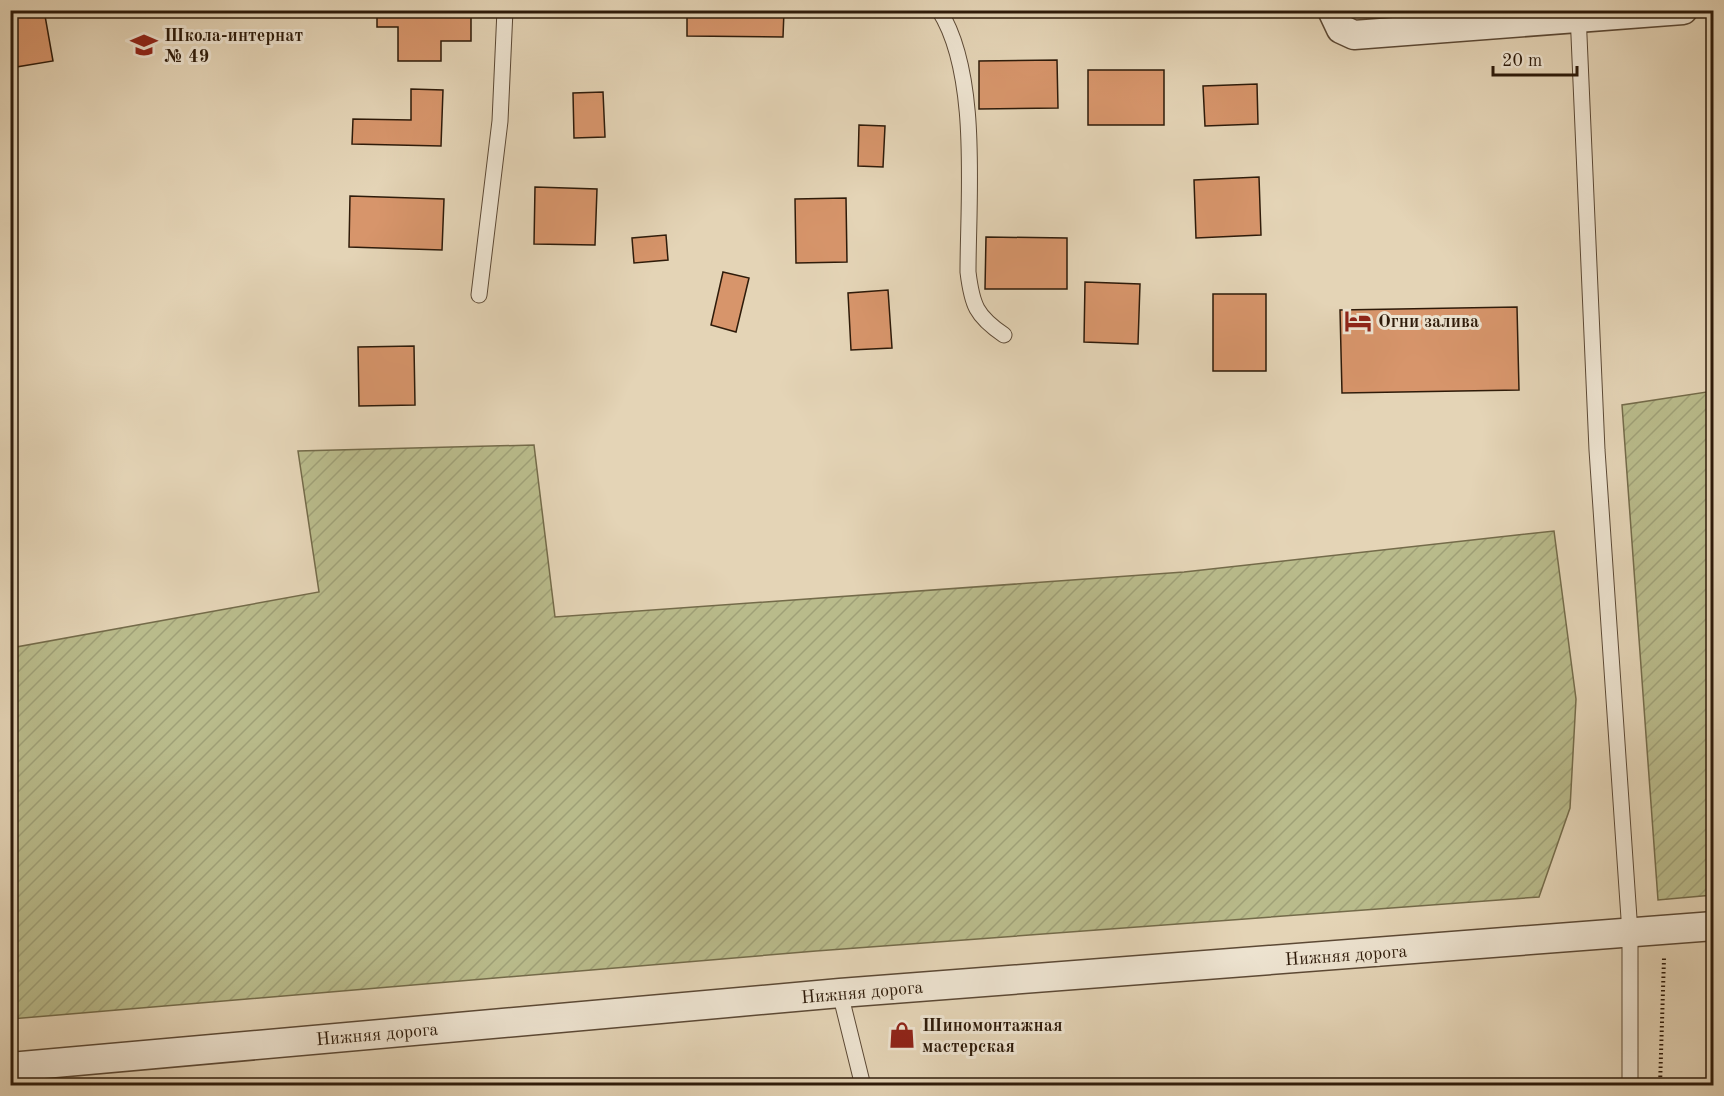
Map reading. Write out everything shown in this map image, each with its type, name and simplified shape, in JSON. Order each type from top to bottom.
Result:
[{"type":"street","points":[[1332,10],[1341,29],[1354,34],[1578,14],[1683,10]]},
{"type":"street","name":"Нижняя дорога","points":[[10,1067],[840,993],[1713,926]]},
{"type":"lane","points":[[479,295],[500,121],[506,10]]},
{"type":"lane","points":[[939,10],[958,50],[966,92],[968,272],[971,299],[982,320],[1004,335]]},
{"type":"lane","points":[[1578,14],[1597,450],[1630,933],[1630,1086]]},
{"type":"lane","points":[[840,993],[863,1086]]},
{"type":"path","points":[[1660,1086],[1664,957]]},
{"type":"green space","points":[[1713,391],[1713,895],[1658,900],[1622,405]]},
{"type":"green space","points":[[534,445],[555,617],[1184,572],[1554,531],[1576,699],[1570,808],[1539,897],[816,951],[11,1019],[11,648],[319,592],[298,451]]},
{"type":"building","points":[[10,10],[44,10],[53,61],[10,68]]},
{"type":"building","points":[[377,10],[471,11],[471,41],[441,41],[441,61],[398,61],[398,27],[377,27]]},
{"type":"building","points":[[687,11],[784,11],[783,37],[687,36]]},
{"type":"building","points":[[1057,60],[1058,108],[979,109],[979,61]]},
{"type":"building","points":[[1088,70],[1164,70],[1164,125],[1088,125]]},
{"type":"building","points":[[1257,84],[1258,124],[1205,126],[1203,86]]},
{"type":"building","points":[[411,89],[443,90],[441,146],[352,144],[353,119],[411,120]]},
{"type":"building","points":[[603,92],[605,137],[574,138],[573,93]]},
{"type":"building","points":[[859,125],[885,126],[883,167],[858,166]]},
{"type":"building","points":[[1259,177],[1261,235],[1196,238],[1194,180]]},
{"type":"building","points":[[535,187],[597,189],[595,245],[534,244]]},
{"type":"building","points":[[350,196],[444,199],[442,250],[349,247]]},
{"type":"building","points":[[846,198],[847,262],[796,263],[795,199]]},
{"type":"building","points":[[666,235],[668,260],[634,263],[632,238]]},
{"type":"building","points":[[986,237],[1067,238],[1067,289],[985,289]]},
{"type":"building","points":[[723,272],[749,278],[736,332],[711,325]]},
{"type":"building","points":[[1085,282],[1140,284],[1138,344],[1084,342]]},
{"type":"building","points":[[888,290],[892,348],[851,350],[848,293]]},
{"type":"building","points":[[1213,294],[1266,294],[1266,371],[1213,371]]},
{"type":"building","points":[[1517,307],[1519,390],[1342,393],[1340,310]]},
{"type":"building","points":[[414,346],[415,405],[359,406],[358,347]]},
{"type":"place","name":"Школа-интернат № 49","points":[[144,45]]},
{"type":"place","name":"Огни залива","points":[[1358,321]]},
{"type":"place","name":"Шиномонтажная мастерская","points":[[902,1035]]}]
